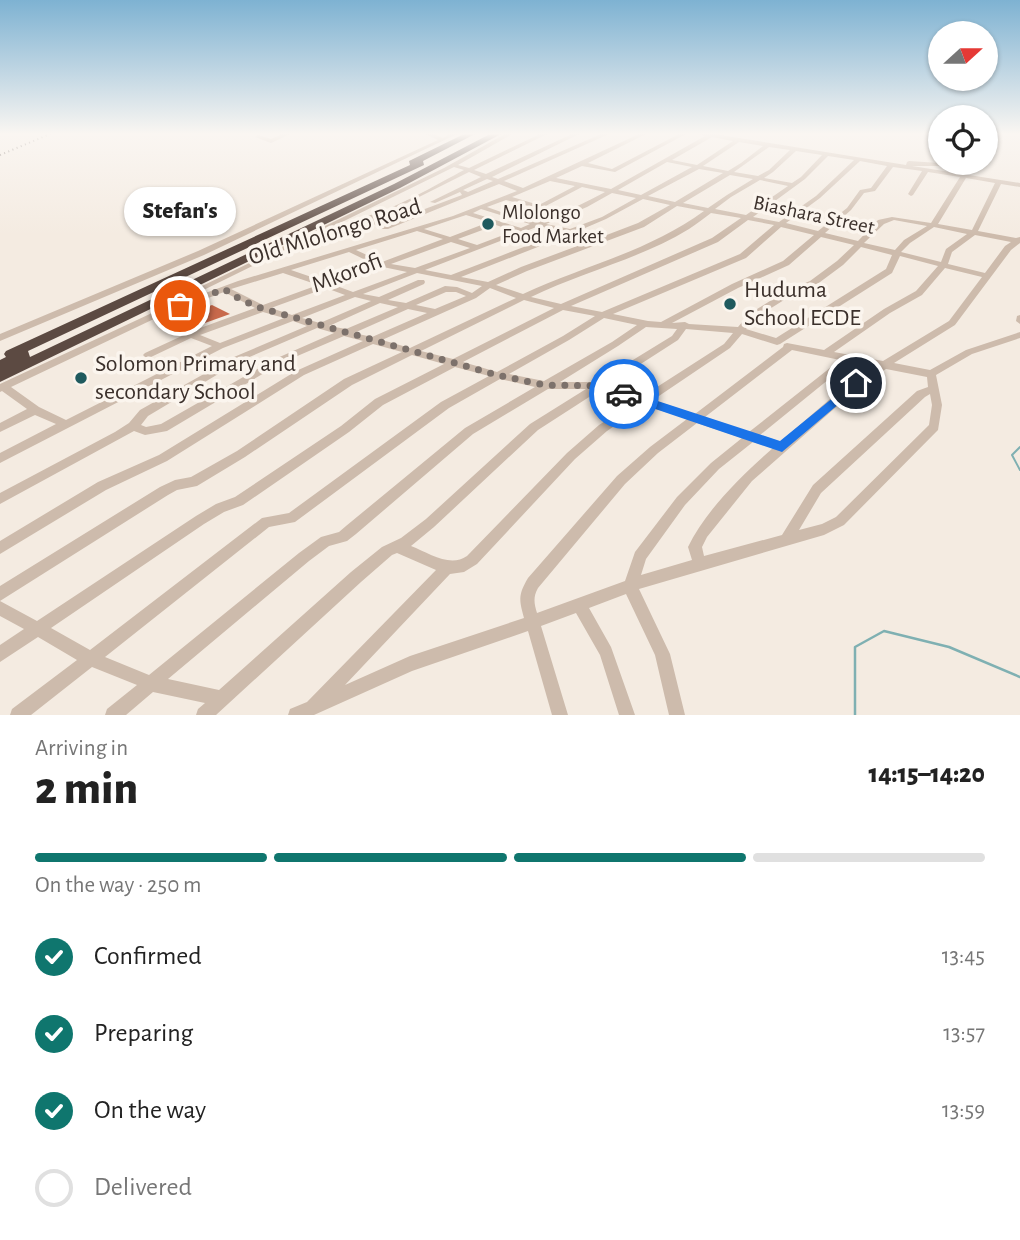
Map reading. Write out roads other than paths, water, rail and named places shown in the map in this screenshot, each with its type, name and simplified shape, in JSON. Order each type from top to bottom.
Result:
[{"type":"highway","points":[[0,352],[402,167]]},
{"type":"highway","points":[[0,359],[286,228],[410,167]]},
{"type":"highway","points":[[0,366],[314,220],[420,167]]},
{"type":"highway","points":[[1,384],[442,167]]},
{"type":"street","points":[[0,338],[201,253],[385,167]]},
{"type":"street","points":[[453,167],[489,176],[524,191]]},
{"type":"street","points":[[312,245],[475,167]]},
{"type":"street","points":[[433,202],[507,167]]},
{"type":"street","points":[[154,310],[303,240],[354,210],[385,227],[532,167]]},
{"type":"street","name":"Old Mlolongo Road","points":[[154,310],[464,214],[575,167]]},
{"type":"street","points":[[597,167],[613,171],[620,167]]},
{"type":"street","name":"Mkorofi","points":[[64,424],[220,346],[350,294],[524,231],[585,206],[656,167]]},
{"type":"street","points":[[454,277],[575,231],[697,167]]},
{"type":"street","points":[[700,167],[793,185]]},
{"type":"street","points":[[0,548],[102,486],[163,458],[300,373],[472,296],[489,285],[641,225],[737,167]]},
{"type":"street","points":[[0,594],[163,491],[175,485],[193,482],[241,454],[348,382],[523,298],[650,246],[687,227],[773,167]]},
{"type":"street","points":[[0,654],[200,520],[239,501],[335,436],[379,402],[562,307],[692,252],[793,185],[812,167]]},
{"type":"street","points":[[18,715],[266,522],[291,518],[424,418],[603,315],[743,256],[779,224],[818,197],[850,167]]},
{"type":"street","points":[[663,325],[786,262],[849,209],[862,191],[873,190],[889,167]]},
{"type":"street","points":[[911,167],[1020,185]]},
{"type":"street","points":[[911,194],[926,170]]},
{"type":"street","points":[[777,342],[894,266],[897,252],[918,233],[932,226],[964,176]]},
{"type":"street","name":"Biashara Street","points":[[549,179],[820,233],[987,276]]},
{"type":"street","points":[[826,353],[919,293],[944,264],[949,251],[971,234],[985,214],[999,182]]},
{"type":"street","points":[[506,197],[540,207],[580,186]]},
{"type":"street","points":[[401,188],[464,214],[524,231]]},
{"type":"street","points":[[457,190],[467,195]]},
{"type":"street","points":[[480,208],[605,239]]},
{"type":"street","points":[[397,546],[447,568],[464,566],[570,456],[603,428],[727,346],[751,316],[789,293],[813,283],[840,263],[881,222],[892,218],[971,234],[1019,240]]},
{"type":"street","points":[[148,355],[261,308],[494,223]]},
{"type":"street","points":[[416,229],[477,248]]},
{"type":"street","points":[[303,240],[327,257]]},
{"type":"street","points":[[701,565],[695,547],[702,533],[748,477],[856,383],[952,324],[1008,248],[1019,240]]},
{"type":"street","points":[[350,250],[380,264],[489,285],[523,298],[562,307],[643,324],[739,330],[790,347],[884,365],[932,382]]},
{"type":"street","points":[[277,253],[298,265]]},
{"type":"street","points":[[284,270],[350,294],[436,312]]},
{"type":"street","points":[[0,499],[132,426],[144,413],[237,359],[421,282]]},
{"type":"street","points":[[224,289],[261,308],[319,326],[497,375],[544,385],[600,386],[782,447]]},
{"type":"street","points":[[132,426],[145,431],[163,428],[278,361],[445,289],[472,296]]},
{"type":"street","points":[[154,310],[191,335],[220,346]]},
{"type":"street","points":[[113,715],[304,557],[326,541],[342,537],[469,431],[615,344],[643,324]]},
{"type":"street","points":[[204,715],[356,577],[430,523],[534,427],[675,338],[685,326]]},
{"type":"street","points":[[786,540],[817,489],[932,382],[969,352],[1020,335]]},
{"type":"street","points":[[560,715],[527,603],[527,593],[533,583],[621,480],[654,450],[790,347]]},
{"type":"street","points":[[677,715],[662,654],[630,586],[640,556],[663,524],[715,466],[848,358]]},
{"type":"street","points":[[296,715],[410,664],[630,586],[824,529],[840,521],[934,427],[937,405],[932,382]]},
{"type":"street","points":[[1,384],[35,410],[64,424]]},
{"type":"street","points":[[0,428],[35,410]]},
{"type":"street","points":[[0,458],[64,424]]},
{"type":"street","points":[[313,707],[447,568]]},
{"type":"street","points":[[579,605],[606,652],[627,715]]},
{"type":"street","points":[[0,608],[92,659],[150,683],[222,699]]},
{"type":"waterway","points":[[1020,447],[1012,455],[1020,470]]},
{"type":"waterway","points":[[855,715],[855,647],[884,631],[949,647],[1020,677]]},
{"type":"place","name":"Mlolongo Food Market","points":[[488,224]]},
{"type":"place","name":"Huduma School ECDE","points":[[730,304]]},
{"type":"place","name":"Stefan's","points":[[180,306]]},
{"type":"place","name":"Solomon Primary and secondary School","points":[[81,378]]}]
